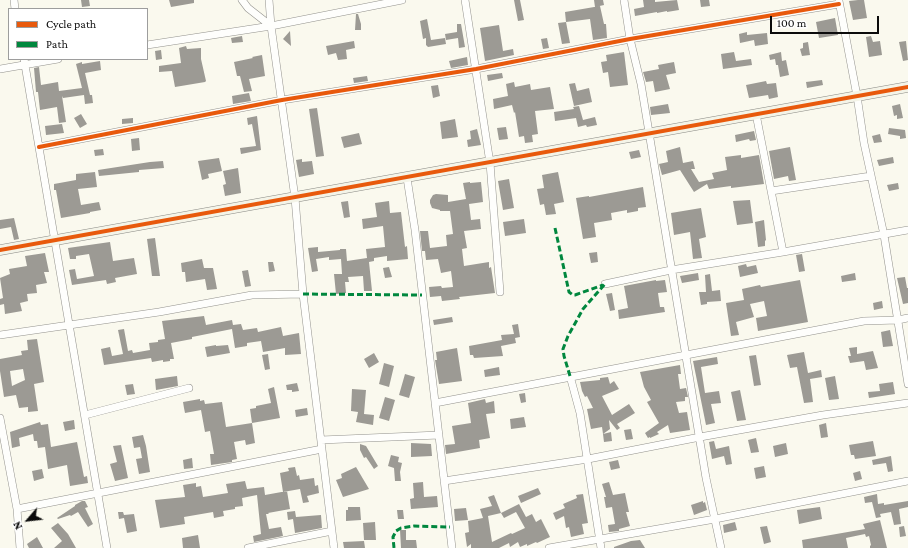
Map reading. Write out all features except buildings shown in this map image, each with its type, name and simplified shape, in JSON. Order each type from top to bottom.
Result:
[{"type":"street","points":[[242,0],[248,8],[271,26]]},
{"type":"street","points":[[269,0],[271,26],[295,198],[303,294],[334,548]]},
{"type":"street","points":[[148,45],[271,26],[402,0]]},
{"type":"street","points":[[465,0],[490,162],[500,292]]},
{"type":"street","points":[[624,0],[630,39],[641,84],[648,134],[706,478],[720,548]]},
{"type":"street","points":[[39,147],[282,100],[476,70],[630,39],[839,2],[857,96],[864,143],[884,234],[908,384]]},
{"type":"street","points":[[0,68],[24,62],[47,60]]},
{"type":"street","points":[[24,62],[54,241],[70,324],[107,548]]},
{"type":"street","points":[[0,250],[908,87]]},
{"type":"street","points":[[756,114],[783,252]]},
{"type":"street","points":[[771,191],[871,176]]},
{"type":"street","points":[[407,178],[415,230],[452,548]]},
{"type":"street","points":[[605,284],[671,270],[908,230]]},
{"type":"street","points":[[0,335],[158,312],[252,295],[303,294]]},
{"type":"street","points":[[435,403],[864,321],[898,320],[908,318]]},
{"type":"street","points":[[570,376],[580,413],[601,548]]},
{"type":"street","points":[[85,415],[189,388]]},
{"type":"street","points":[[444,482],[588,459],[700,437],[908,403]]},
{"type":"street","points":[[0,418],[17,509],[20,548]]},
{"type":"street","points":[[321,440],[439,435]]},
{"type":"street","points":[[17,509],[322,449]]},
{"type":"street","points":[[549,548],[715,519],[908,481]]},
{"type":"street","points":[[248,548],[332,531]]},
{"type":"marked path","points":[[555,228],[569,292],[575,295],[603,285]]},
{"type":"marked path","points":[[570,376],[563,349],[568,336],[583,309],[605,284]]},
{"type":"marked path","points":[[303,294],[422,295]]},
{"type":"marked path","points":[[394,548],[393,537],[396,531],[401,528],[414,526],[450,527]]},
{"type":"cycle path","points":[[39,147],[282,100],[476,69],[630,39],[839,4]]},
{"type":"cycle path","points":[[0,250],[908,87]]}]
